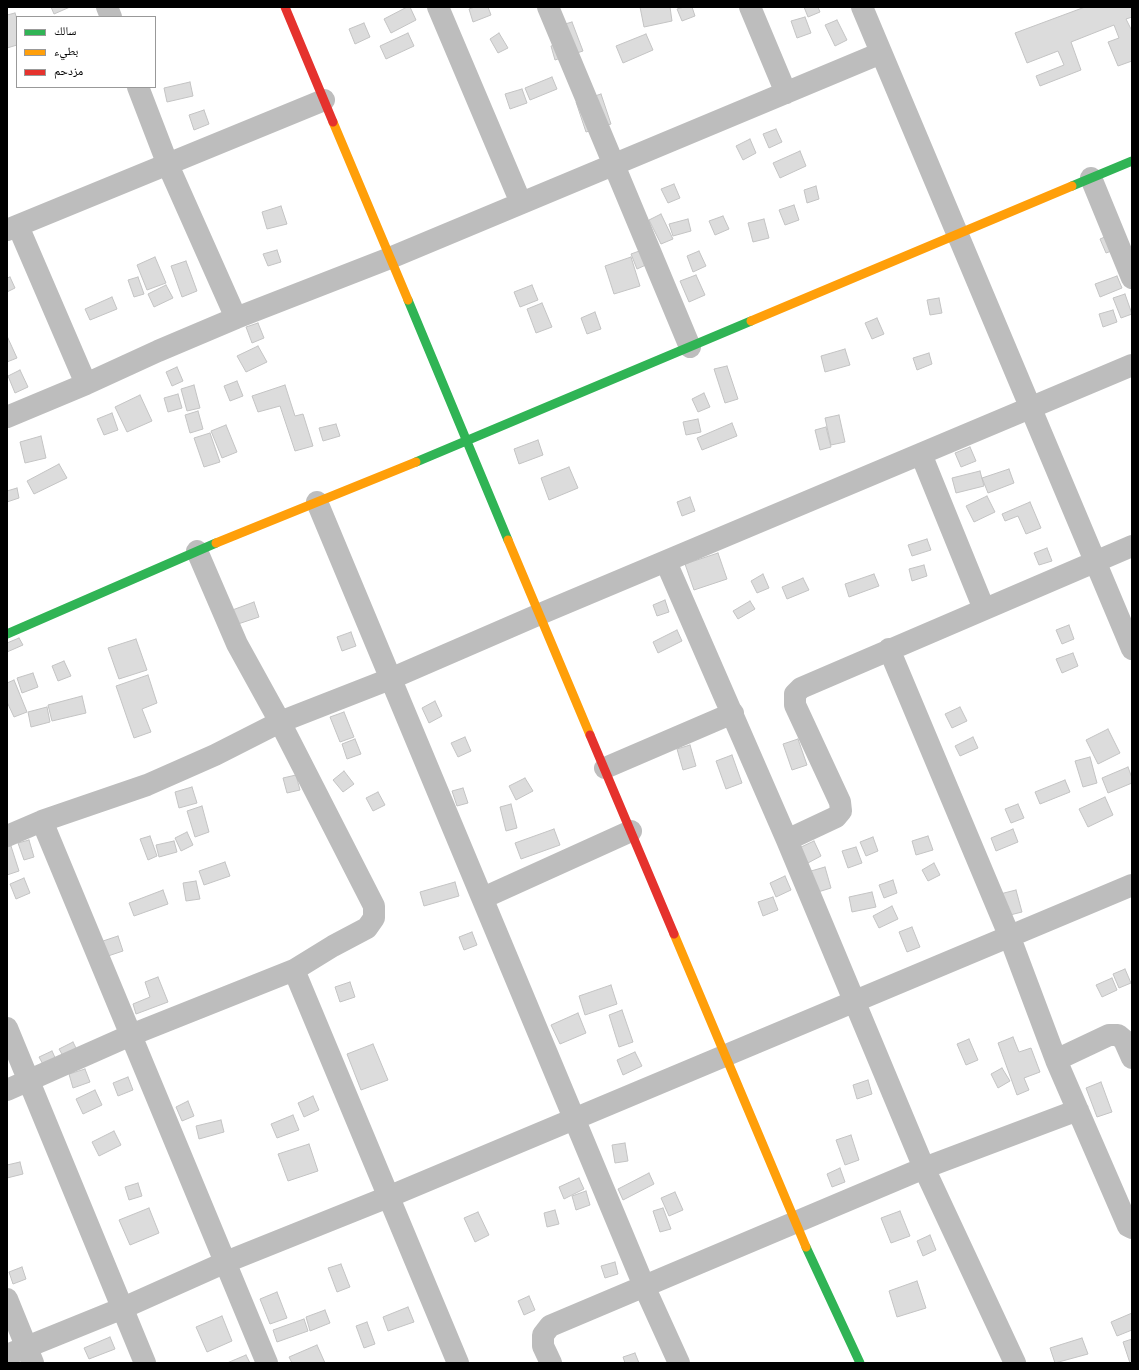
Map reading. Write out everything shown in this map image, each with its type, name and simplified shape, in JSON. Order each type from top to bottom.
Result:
[{"type":"street","points":[[285,7],[794,1221],[860,1363]]},
{"type":"street","points":[[438,7],[521,203]]},
{"type":"street","points":[[548,7],[690,347]]},
{"type":"street","points":[[750,7],[786,93]]},
{"type":"street","points":[[862,7],[1132,649]]},
{"type":"street","points":[[7,416],[86,384],[158,351],[236,318],[390,258],[881,53]]},
{"type":"street","points":[[138,88],[168,165],[236,318]]},
{"type":"street","points":[[86,384],[13,228],[324,100]]},
{"type":"street","points":[[7,634],[196,551],[467,441],[1132,162]]},
{"type":"street","points":[[1091,178],[1132,278]]},
{"type":"street","points":[[7,836],[42,821],[147,785],[215,755],[280,722],[390,679],[540,614],[1132,365]]},
{"type":"street","points":[[921,454],[984,609]]},
{"type":"street","points":[[317,502],[644,1286],[679,1363]]},
{"type":"street","points":[[787,840],[836,817],[841,811],[840,802],[795,705],[795,694],[801,688],[1132,546]]},
{"type":"street","points":[[7,1090],[131,1035],[294,970],[333,946],[367,928],[374,918],[374,906],[280,722],[237,644],[196,551]]},
{"type":"street","points":[[666,562],[733,713],[855,1000],[924,1168],[1015,1363]]},
{"type":"street","points":[[889,649],[1009,935],[1056,1060],[1128,1226],[1132,1228]]},
{"type":"street","points":[[604,768],[733,713]]},
{"type":"street","points":[[42,821],[267,1363]]},
{"type":"street","points":[[483,898],[631,831]]},
{"type":"street","points":[[7,1299],[22,1355],[226,1262],[388,1197],[1009,935],[1132,885]]},
{"type":"street","points":[[294,970],[458,1363]]},
{"type":"street","points":[[7,1028],[145,1363]]},
{"type":"street","points":[[1056,1060],[1109,1036],[1118,1035],[1124,1040],[1132,1058]]},
{"type":"street","points":[[551,1363],[543,1346],[543,1335],[550,1326],[794,1221],[924,1168],[1078,1110]]},
{"type":"building","points":[[51,7],[70,7],[54,14]]},
{"type":"building","points":[[407,7],[410,7],[416,20],[391,33],[384,19]]},
{"type":"building","points":[[475,7],[488,7],[491,15],[473,22],[469,9]]},
{"type":"building","points":[[640,7],[670,7],[672,21],[644,27]]},
{"type":"building","points":[[692,7],[695,16],[682,21],[677,9]]},
{"type":"building","points":[[804,7],[818,7],[820,12],[808,17]]},
{"type":"building","points":[[1085,7],[1132,7],[1132,17],[1126,19],[1132,31],[1132,61],[1118,66],[1108,42],[1119,38],[1114,25],[1071,42],[1081,70],[1040,86],[1036,76],[1064,65],[1058,51],[1027,63],[1015,33]]},
{"type":"building","points":[[15,13],[16,16],[16,45],[7,48],[7,15]]},
{"type":"building","points":[[805,17],[811,33],[797,38],[791,21]]},
{"type":"building","points":[[837,20],[847,40],[835,46],[825,25]]},
{"type":"building","points":[[572,22],[583,51],[555,60],[551,46],[563,43],[558,26]]},
{"type":"building","points":[[364,23],[370,37],[355,44],[349,29]]},
{"type":"building","points":[[408,33],[414,46],[386,59],[380,46]]},
{"type":"building","points":[[499,33],[508,48],[498,53],[490,39]]},
{"type":"building","points":[[646,34],[653,50],[623,63],[616,46]]},
{"type":"building","points":[[552,77],[557,89],[530,100],[525,88]]},
{"type":"building","points":[[190,82],[193,96],[167,102],[164,88]]},
{"type":"building","points":[[522,89],[527,103],[510,109],[505,94]]},
{"type":"building","points":[[601,94],[611,124],[586,132],[576,102]]},
{"type":"building","points":[[204,110],[209,124],[194,130],[189,115]]},
{"type":"building","points":[[776,129],[782,142],[769,148],[763,134]]},
{"type":"building","points":[[750,139],[756,153],[743,160],[736,146]]},
{"type":"building","points":[[800,151],[806,166],[780,178],[773,163]]},
{"type":"building","points":[[674,184],[680,198],[668,203],[661,189]]},
{"type":"building","points":[[816,186],[819,199],[807,203],[804,190]]},
{"type":"building","points":[[794,205],[799,220],[785,225],[779,210]]},
{"type":"building","points":[[281,206],[287,224],[267,229],[262,212]]},
{"type":"building","points":[[661,214],[673,239],[661,244],[649,220]]},
{"type":"building","points":[[723,216],[729,229],[715,235],[709,221]]},
{"type":"building","points":[[688,219],[691,231],[673,236],[669,224]]},
{"type":"building","points":[[764,219],[769,238],[753,242],[748,223]]},
{"type":"building","points":[[1114,233],[1120,248],[1106,253],[1100,239]]},
{"type":"building","points":[[277,250],[281,262],[268,266],[263,254]]},
{"type":"building","points":[[642,250],[648,264],[637,269],[631,254]]},
{"type":"building","points":[[699,251],[706,266],[693,272],[687,256]]},
{"type":"building","points":[[155,257],[166,283],[147,290],[137,265]]},
{"type":"building","points":[[631,257],[640,286],[614,294],[605,266]]},
{"type":"building","points":[[186,261],[197,291],[182,297],[171,266]]},
{"type":"building","points":[[696,275],[705,295],[689,302],[680,281]]},
{"type":"building","points":[[1117,276],[1122,288],[1100,297],[1095,284]]},
{"type":"building","points":[[10,277],[15,288],[7,292],[7,278]]},
{"type":"building","points":[[138,277],[144,294],[134,297],[128,280]]},
{"type":"building","points":[[166,285],[173,298],[154,307],[148,294]]},
{"type":"building","points":[[532,285],[538,300],[520,307],[514,292]]},
{"type":"building","points":[[1125,294],[1132,314],[1121,318],[1113,298]]},
{"type":"building","points":[[112,297],[117,309],[90,320],[85,309]]},
{"type":"building","points":[[939,298],[942,313],[930,315],[927,300]]},
{"type":"building","points":[[542,303],[552,327],[536,333],[527,309]]},
{"type":"building","points":[[1113,310],[1117,322],[1103,327],[1099,314]]},
{"type":"building","points":[[595,312],[601,329],[587,334],[581,318]]},
{"type":"building","points":[[877,318],[884,334],[872,339],[865,323]]},
{"type":"building","points":[[258,323],[264,338],[252,343],[246,327]]},
{"type":"building","points":[[7,336],[17,358],[7,362]]},
{"type":"building","points":[[258,346],[267,362],[246,372],[237,356]]},
{"type":"building","points":[[845,349],[850,365],[825,372],[821,356]]},
{"type":"building","points":[[929,353],[932,364],[917,370],[913,358]]},
{"type":"building","points":[[727,366],[738,399],[725,403],[714,369]]},
{"type":"building","points":[[177,367],[183,381],[172,386],[166,372]]},
{"type":"building","points":[[20,370],[28,387],[15,393],[8,376]]},
{"type":"building","points":[[237,381],[243,396],[230,401],[224,386]]},
{"type":"building","points":[[194,385],[200,408],[187,411],[181,389]]},
{"type":"building","points":[[285,385],[295,416],[303,414],[313,446],[295,451],[280,406],[258,412],[252,396]]},
{"type":"building","points":[[704,393],[710,407],[698,412],[692,399]]},
{"type":"building","points":[[178,394],[182,408],[168,412],[164,398]]},
{"type":"building","points":[[140,395],[152,421],[127,432],[115,407]]},
{"type":"building","points":[[198,411],[203,429],[190,433],[185,415]]},
{"type":"building","points":[[112,413],[118,430],[104,435],[97,419]]},
{"type":"building","points":[[839,415],[845,442],[831,445],[825,418]]},
{"type":"building","points":[[698,419],[701,432],[686,435],[683,422]]},
{"type":"building","points":[[732,423],[737,436],[702,450],[697,438]]},
{"type":"building","points":[[336,424],[340,436],[323,441],[319,428]]},
{"type":"building","points":[[226,425],[237,452],[222,458],[211,431]]},
{"type":"building","points":[[826,427],[831,447],[820,450],[815,430]]},
{"type":"building","points":[[210,433],[220,462],[204,467],[194,438]]},
{"type":"building","points":[[41,436],[46,458],[25,463],[20,442]]},
{"type":"building","points":[[538,440],[543,455],[519,464],[514,449]]},
{"type":"building","points":[[970,447],[976,461],[961,467],[955,453]]},
{"type":"building","points":[[59,464],[67,478],[34,494],[27,481]]},
{"type":"building","points":[[569,467],[578,488],[549,500],[541,478]]},
{"type":"building","points":[[1009,469],[1014,483],[988,493],[982,478]]},
{"type":"building","points":[[980,471],[984,486],[956,493],[952,478]]},
{"type":"building","points":[[17,488],[19,498],[7,502],[7,491]]},
{"type":"building","points":[[987,496],[995,512],[974,522],[966,506]]},
{"type":"building","points":[[690,497],[695,511],[682,516],[677,502]]},
{"type":"building","points":[[1030,502],[1041,528],[1026,534],[1018,516],[1005,521],[1002,514]]},
{"type":"building","points":[[927,539],[931,550],[912,556],[908,545]]},
{"type":"building","points":[[1047,548],[1052,561],[1039,565],[1034,553]]},
{"type":"building","points":[[718,553],[727,579],[694,590],[685,564]]},
{"type":"building","points":[[924,565],[927,576],[912,581],[909,569]]},
{"type":"building","points":[[763,574],[769,588],[757,593],[751,581]]},
{"type":"building","points":[[874,574],[879,586],[849,597],[845,584]]},
{"type":"building","points":[[803,578],[809,590],[787,599],[782,587]]},
{"type":"building","points":[[665,600],[669,612],[657,616],[653,605]]},
{"type":"building","points":[[750,601],[755,609],[738,619],[733,611]]},
{"type":"building","points":[[254,602],[259,617],[232,626],[227,612]]},
{"type":"building","points":[[1069,625],[1074,639],[1062,644],[1056,630]]},
{"type":"building","points":[[677,630],[682,641],[658,653],[653,642]]},
{"type":"building","points":[[351,632],[356,646],[342,651],[337,637]]},
{"type":"building","points":[[19,638],[23,645],[7,652],[7,643]]},
{"type":"building","points":[[136,639],[147,670],[119,679],[108,648]]},
{"type":"building","points":[[1073,653],[1078,666],[1062,673],[1056,659]]},
{"type":"building","points":[[64,661],[71,676],[58,681],[52,666]]},
{"type":"building","points":[[33,673],[38,687],[22,693],[17,678]]},
{"type":"building","points":[[148,675],[157,703],[142,709],[151,732],[134,738],[116,686]]},
{"type":"building","points":[[14,680],[27,712],[14,717],[7,702],[7,683]]},
{"type":"building","points":[[82,696],[86,713],[52,721],[48,705]]},
{"type":"building","points":[[435,701],[442,716],[429,723],[422,708]]},
{"type":"building","points":[[47,707],[50,722],[31,727],[28,712]]},
{"type":"building","points":[[960,707],[967,721],[952,728],[945,714]]},
{"type":"building","points":[[344,712],[354,737],[340,742],[330,717]]},
{"type":"building","points":[[1108,729],[1120,753],[1098,764],[1086,740]]},
{"type":"building","points":[[465,737],[471,751],[458,757],[451,743]]},
{"type":"building","points":[[973,737],[978,748],[960,756],[955,746]]},
{"type":"building","points":[[355,739],[361,754],[347,759],[342,744]]},
{"type":"building","points":[[798,739],[807,765],[792,770],[783,744]]},
{"type":"building","points":[[690,745],[696,766],[683,770],[677,749]]},
{"type":"building","points":[[732,755],[742,783],[726,789],[716,761]]},
{"type":"building","points":[[1090,757],[1097,783],[1083,787],[1075,761]]},
{"type":"building","points":[[1128,767],[1132,778],[1132,783],[1108,793],[1102,778]]},
{"type":"building","points":[[344,771],[354,784],[343,792],[333,780]]},
{"type":"building","points":[[296,775],[300,790],[287,793],[283,778]]},
{"type":"building","points":[[525,778],[533,791],[516,800],[509,786]]},
{"type":"building","points":[[1065,780],[1070,792],[1040,804],[1035,792]]},
{"type":"building","points":[[192,787],[197,803],[179,808],[175,792]]},
{"type":"building","points":[[463,788],[468,803],[457,806],[452,791]]},
{"type":"building","points":[[378,792],[385,805],[373,811],[366,798]]},
{"type":"building","points":[[1105,797],[1113,815],[1088,827],[1079,809]]},
{"type":"building","points":[[511,804],[517,828],[506,831],[500,807]]},
{"type":"building","points":[[1018,804],[1024,818],[1011,823],[1005,809]]},
{"type":"building","points":[[202,806],[209,832],[195,837],[187,811]]},
{"type":"building","points":[[554,829],[560,845],[521,859],[515,843]]},
{"type":"building","points":[[1013,829],[1018,842],[996,851],[991,838]]},
{"type":"building","points":[[187,832],[193,845],[181,851],[175,838]]},
{"type":"building","points":[[150,836],[157,856],[148,860],[140,839]]},
{"type":"building","points":[[928,836],[933,850],[916,855],[912,841]]},
{"type":"building","points":[[873,837],[878,851],[866,856],[860,842]]},
{"type":"building","points":[[29,840],[34,857],[24,860],[18,843]]},
{"type":"building","points":[[174,841],[177,852],[159,857],[156,845]]},
{"type":"building","points":[[814,841],[821,856],[806,864],[799,848]]},
{"type":"building","points":[[11,846],[19,871],[7,875],[7,847]]},
{"type":"building","points":[[856,847],[862,863],[848,868],[842,851]]},
{"type":"building","points":[[225,862],[230,876],[204,885],[199,871]]},
{"type":"building","points":[[934,863],[940,875],[928,881],[922,870]]},
{"type":"building","points":[[825,867],[831,888],[818,892],[811,871]]},
{"type":"building","points":[[785,876],[791,890],[776,897],[770,883]]},
{"type":"building","points":[[24,878],[30,893],[16,899],[10,884]]},
{"type":"building","points":[[893,880],[897,893],[884,898],[879,885]]},
{"type":"building","points":[[196,881],[200,899],[186,901],[183,883]]},
{"type":"building","points":[[455,882],[459,896],[424,906],[420,892]]},
{"type":"building","points":[[163,890],[168,904],[134,916],[129,903]]},
{"type":"building","points":[[1016,890],[1022,912],[1006,916],[1000,894]]},
{"type":"building","points":[[872,892],[876,907],[852,912],[849,897]]},
{"type":"building","points":[[773,897],[778,910],[763,916],[758,902]]},
{"type":"building","points":[[892,906],[898,919],[879,928],[873,916]]},
{"type":"building","points":[[912,927],[920,947],[907,952],[899,932]]},
{"type":"building","points":[[472,932],[477,945],[464,950],[459,937]]},
{"type":"building","points":[[118,936],[123,951],[108,956],[103,941]]},
{"type":"building","points":[[1125,969],[1131,983],[1119,988],[1113,974]]},
{"type":"building","points":[[158,977],[168,1002],[136,1014],[133,1004],[150,997],[145,982]]},
{"type":"building","points":[[1112,978],[1117,990],[1102,997],[1096,985]]},
{"type":"building","points":[[350,982],[355,997],[340,1002],[335,987]]},
{"type":"building","points":[[611,985],[617,1004],[585,1015],[579,996]]},
{"type":"building","points":[[622,1010],[633,1042],[619,1047],[609,1015]]},
{"type":"building","points":[[578,1013],[586,1033],[560,1044],[551,1025]]},
{"type":"building","points":[[1013,1037],[1019,1052],[1031,1048],[1040,1072],[1024,1078],[1029,1090],[1017,1095],[998,1043]]},
{"type":"building","points":[[969,1039],[978,1060],[966,1065],[957,1044]]},
{"type":"building","points":[[73,1042],[79,1054],[66,1061],[59,1049]]},
{"type":"building","points":[[373,1044],[388,1080],[361,1090],[347,1054]]},
{"type":"building","points":[[52,1051],[58,1064],[46,1070],[39,1057]]},
{"type":"building","points":[[635,1052],[642,1066],[623,1075],[617,1060]]},
{"type":"building","points":[[1002,1068],[1010,1081],[998,1088],[991,1074]]},
{"type":"building","points":[[85,1069],[90,1082],[73,1088],[69,1074]]},
{"type":"building","points":[[128,1077],[133,1090],[118,1096],[113,1083]]},
{"type":"building","points":[[868,1080],[872,1094],[857,1099],[853,1085]]},
{"type":"building","points":[[1101,1082],[1112,1112],[1097,1117],[1086,1088]]},
{"type":"building","points":[[95,1090],[102,1105],[83,1114],[76,1099]]},
{"type":"building","points":[[313,1096],[319,1110],[304,1117],[298,1103]]},
{"type":"building","points":[[188,1101],[194,1116],[182,1121],[176,1107]]},
{"type":"building","points":[[293,1115],[299,1130],[277,1138],[271,1124]]},
{"type":"building","points":[[221,1120],[224,1132],[199,1139],[196,1126]]},
{"type":"building","points":[[114,1131],[121,1145],[99,1156],[92,1142]]},
{"type":"building","points":[[851,1135],[859,1160],[845,1165],[836,1140]]},
{"type":"building","points":[[625,1143],[628,1161],[615,1163],[612,1145]]},
{"type":"building","points":[[309,1144],[318,1171],[288,1181],[278,1154]]},
{"type":"building","points":[[20,1162],[23,1174],[7,1178],[7,1165]]},
{"type":"building","points":[[840,1168],[845,1182],[832,1187],[827,1174]]},
{"type":"building","points":[[649,1173],[654,1184],[623,1200],[618,1189]]},
{"type":"building","points":[[579,1178],[584,1189],[564,1199],[559,1187]]},
{"type":"building","points":[[138,1183],[142,1196],[129,1200],[125,1187]]},
{"type":"building","points":[[586,1191],[590,1205],[576,1210],[572,1196]]},
{"type":"building","points":[[675,1192],[683,1210],[669,1216],[661,1198]]},
{"type":"building","points":[[149,1208],[159,1233],[130,1245],[119,1220]]},
{"type":"building","points":[[663,1208],[671,1229],[660,1232],[653,1211]]},
{"type":"building","points":[[555,1210],[559,1224],[547,1227],[544,1213]]},
{"type":"building","points":[[900,1211],[910,1236],[891,1243],[881,1218]]},
{"type":"building","points":[[478,1212],[489,1235],[475,1242],[464,1218]]},
{"type":"building","points":[[930,1235],[936,1250],[923,1256],[917,1241]]},
{"type":"building","points":[[615,1262],[618,1274],[605,1278],[601,1266]]},
{"type":"building","points":[[341,1264],[350,1287],[337,1292],[328,1268]]},
{"type":"building","points":[[22,1267],[26,1279],[13,1284],[9,1272]]},
{"type":"building","points":[[917,1281],[926,1308],[897,1317],[889,1291]]},
{"type":"building","points":[[277,1292],[287,1318],[270,1324],[260,1299]]},
{"type":"building","points":[[529,1296],[535,1310],[524,1315],[518,1301]]},
{"type":"building","points":[[408,1307],[414,1322],[388,1331],[383,1317]]},
{"type":"building","points":[[325,1310],[330,1323],[310,1331],[306,1317]]},
{"type":"building","points":[[1132,1313],[1132,1330],[1117,1336],[1111,1322]]},
{"type":"building","points":[[222,1316],[232,1341],[207,1352],[196,1327]]},
{"type":"building","points":[[304,1319],[308,1331],[277,1342],[273,1330]]},
{"type":"building","points":[[367,1322],[375,1344],[364,1348],[356,1326]]},
{"type":"building","points":[[110,1337],[115,1349],[89,1359],[84,1348]]},
{"type":"building","points":[[1082,1338],[1088,1354],[1055,1363],[1050,1348]]},
{"type":"building","points":[[1132,1339],[1132,1363],[1130,1363],[1123,1342]]},
{"type":"building","points":[[317,1345],[325,1363],[292,1363],[289,1357]]},
{"type":"building","points":[[635,1353],[639,1363],[625,1363],[623,1357]]},
{"type":"building","points":[[246,1355],[250,1363],[227,1363]]},
{"type":"traffic: fast","points":[[1072,186],[1132,161]]},
{"type":"traffic: fast","points":[[408,300],[508,540]]},
{"type":"traffic: fast","points":[[416,462],[751,321]]},
{"type":"traffic: fast","points":[[7,634],[216,543]]},
{"type":"traffic: fast","points":[[806,1247],[860,1363]]},
{"type":"traffic: slow","points":[[333,122],[408,300]]},
{"type":"traffic: slow","points":[[751,321],[1072,186]]},
{"type":"traffic: slow","points":[[216,543],[416,462]]},
{"type":"traffic: slow","points":[[508,540],[590,735]]},
{"type":"traffic: slow","points":[[674,934],[806,1247]]},
{"type":"traffic: jam","points":[[285,7],[333,122]]},
{"type":"traffic: jam","points":[[590,735],[674,934]]}]
